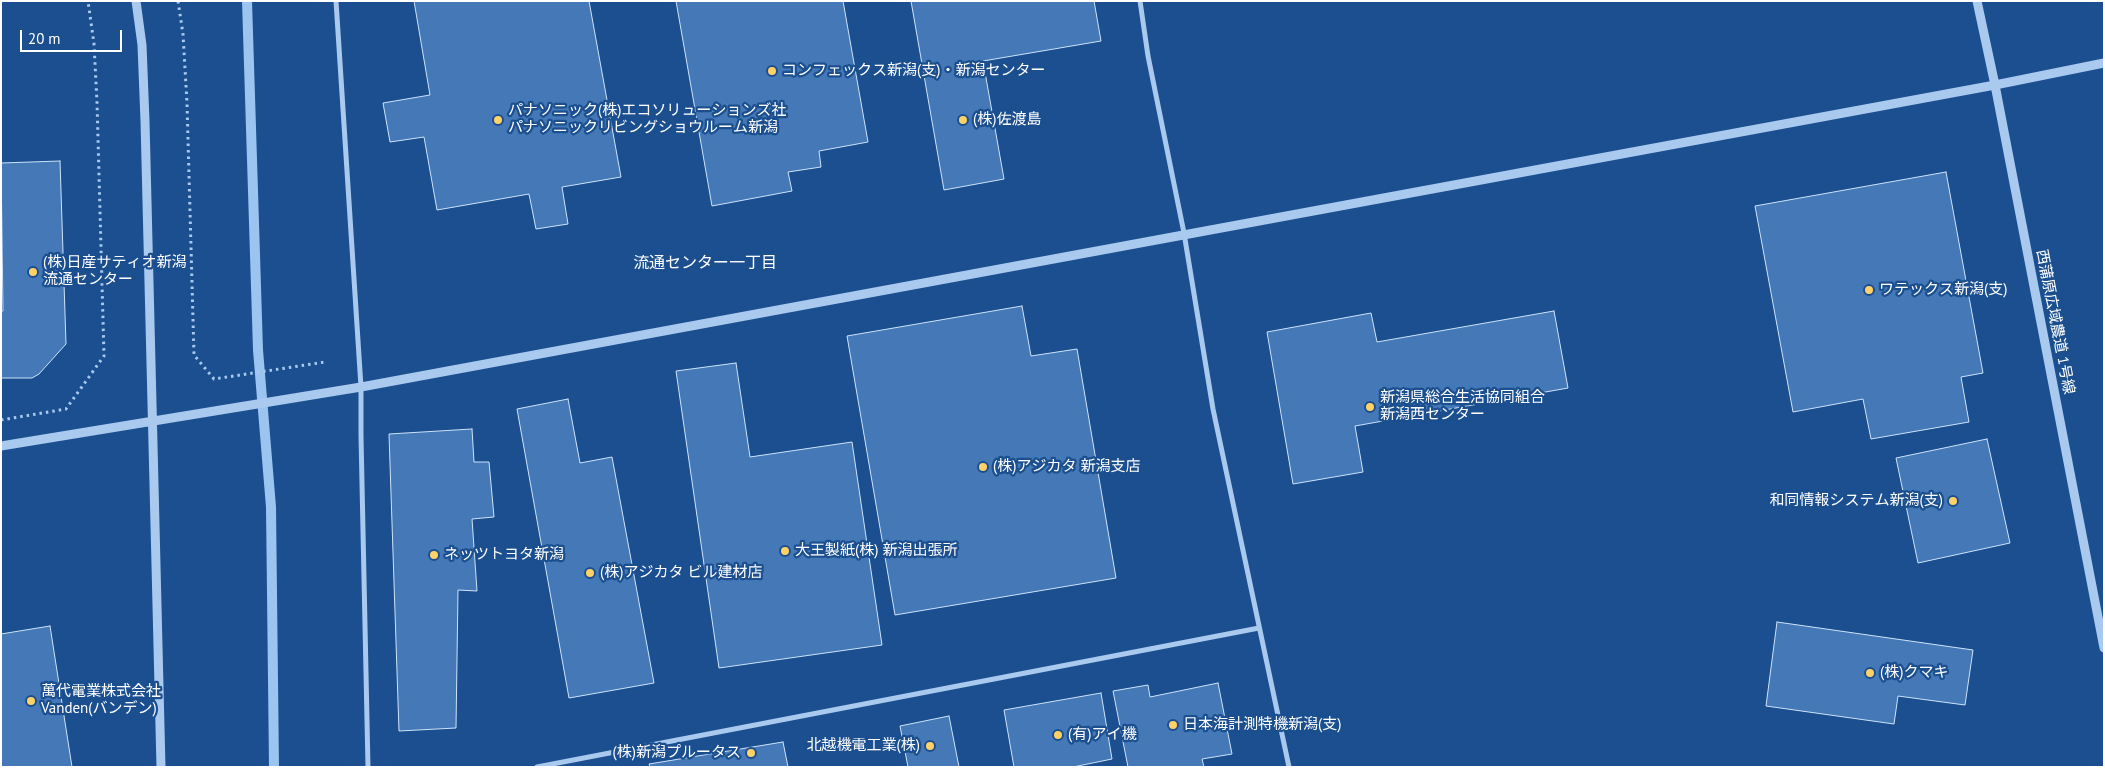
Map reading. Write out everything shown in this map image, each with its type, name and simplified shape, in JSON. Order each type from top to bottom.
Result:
[{"type":"street","points":[[136,1],[142,45],[144,83],[161,767]]},
{"type":"street","points":[[336,1],[362,387],[363,574],[368,767]]},
{"type":"street","points":[[1140,1],[1148,56],[1184,234],[1213,408],[1289,767]]},
{"type":"street","name":"西蒲原広域農道 1号線","points":[[1977,1],[2104,648]]},
{"type":"street","points":[[1,446],[362,387],[1995,85],[2104,63]]},
{"type":"street","points":[[537,767],[1259,628]]},
{"type":"path","points":[[1,420],[66,408],[104,356],[98,102],[94,44],[88,1]]},
{"type":"path","points":[[178,1],[183,34],[187,103],[194,355],[214,379],[325,362]]},
{"type":"building","name":"パナソニック(株)エコソリューションズ社 パナソニックリビングショウルーム新潟","points":[[414,1],[589,1],[621,177],[562,187],[568,224],[536,229],[529,194],[437,210],[424,137],[390,142],[383,103],[430,95]]},
{"type":"building","name":"コンフェックス新潟(支)・新潟センター","points":[[676,1],[843,1],[868,142],[819,151],[821,167],[788,172],[792,191],[712,206]]},
{"type":"building","name":"(株)佐渡島","points":[[911,1],[1094,1],[1101,41],[983,61],[1004,179],[944,190]]},
{"type":"building","name":"(株)日産サティオ新潟 流通センター","points":[[60,161],[66,344],[39,374],[32,378],[1,378],[1,311],[3,311],[1,163]]},
{"type":"building","name":"ワテックス新潟(支)","points":[[1946,172],[1983,373],[1961,377],[1969,422],[1871,439],[1863,399],[1793,412],[1755,206]]},
{"type":"building","name":"(株)アジカタ 新潟支店","points":[[1022,306],[1031,356],[1077,349],[1116,578],[895,615],[847,336]]},
{"type":"building","name":"新潟県総合生活協同組合 新潟西センター","points":[[1554,311],[1568,388],[1355,426],[1363,472],[1293,484],[1267,332],[1371,313],[1377,342]]},
{"type":"building","name":"大王製紙(株) 新潟出張所","points":[[736,363],[750,457],[852,442],[882,645],[719,668],[676,371]]},
{"type":"building","name":"(株)アジカタ ビル建材店","points":[[568,399],[580,463],[612,457],[654,683],[569,698],[517,409]]},
{"type":"building","name":"ネッツトヨタ新潟","points":[[472,429],[474,462],[489,462],[494,517],[472,519],[477,591],[458,590],[456,728],[399,731],[389,434]]},
{"type":"building","name":"和同情報システム新潟(支)","points":[[1987,439],[2010,543],[1918,563],[1896,458]]},
{"type":"building","name":"(株)クマキ","points":[[1777,622],[1973,650],[1965,705],[1898,696],[1894,724],[1766,706]]},
{"type":"building","name":"萬代電業株式会社 Vanden(バンデン)","points":[[50,626],[72,767],[1,767],[1,634]]},
{"type":"building","name":"日本海計測特機新潟(支)","points":[[1218,683],[1232,754],[1202,759],[1204,767],[1128,767],[1113,691],[1148,685],[1150,697]]},
{"type":"building","name":"(有)アイ機","points":[[1101,693],[1112,759],[1073,767],[1014,767],[1004,710]]},
{"type":"building","name":"北越機電工業(株)","points":[[949,716],[959,767],[908,767],[900,726]]},
{"type":"building","name":"(株)新潟プルータス","points":[[783,742],[788,767],[650,767],[649,764]]},
{"type":"waterway","points":[[247,1],[258,350],[271,507],[274,767]]},
{"type":"place","name":"コンフェックス新潟(支)・新潟センター","points":[[772,71]]},
{"type":"place","name":"パナソニック(株)エコソリューションズ社 パナソニックリビングショウルーム新潟","points":[[498,120]]},
{"type":"place","name":"(株)佐渡島","points":[[963,120]]},
{"type":"place","name":"(株)日産サティオ新潟 流通センター","points":[[33,272]]},
{"type":"place","name":"ワテックス新潟(支)","points":[[1869,290]]},
{"type":"place","name":"新潟県総合生活協同組合 新潟西センター","points":[[1370,407]]},
{"type":"place","name":"(株)アジカタ 新潟支店","points":[[983,467]]},
{"type":"place","name":"和同情報システム新潟(支)","points":[[1953,501]]},
{"type":"place","name":"大王製紙(株) 新潟出張所","points":[[785,551]]},
{"type":"place","name":"ネッツトヨタ新潟","points":[[434,555]]},
{"type":"place","name":"(株)アジカタ ビル建材店","points":[[590,573]]},
{"type":"place","name":"(株)クマキ","points":[[1870,673]]},
{"type":"place","name":"萬代電業株式会社 Vanden(バンデン)","points":[[31,701]]},
{"type":"place","name":"日本海計測特機新潟(支)","points":[[1173,725]]},
{"type":"place","name":"(有)アイ機","points":[[1058,735]]},
{"type":"place","name":"北越機電工業(株)","points":[[930,746]]},
{"type":"place","name":"(株)新潟プルータス","points":[[751,753]]},
{"type":"district","name":"流通センター一丁目","points":[[705,263]]}]
